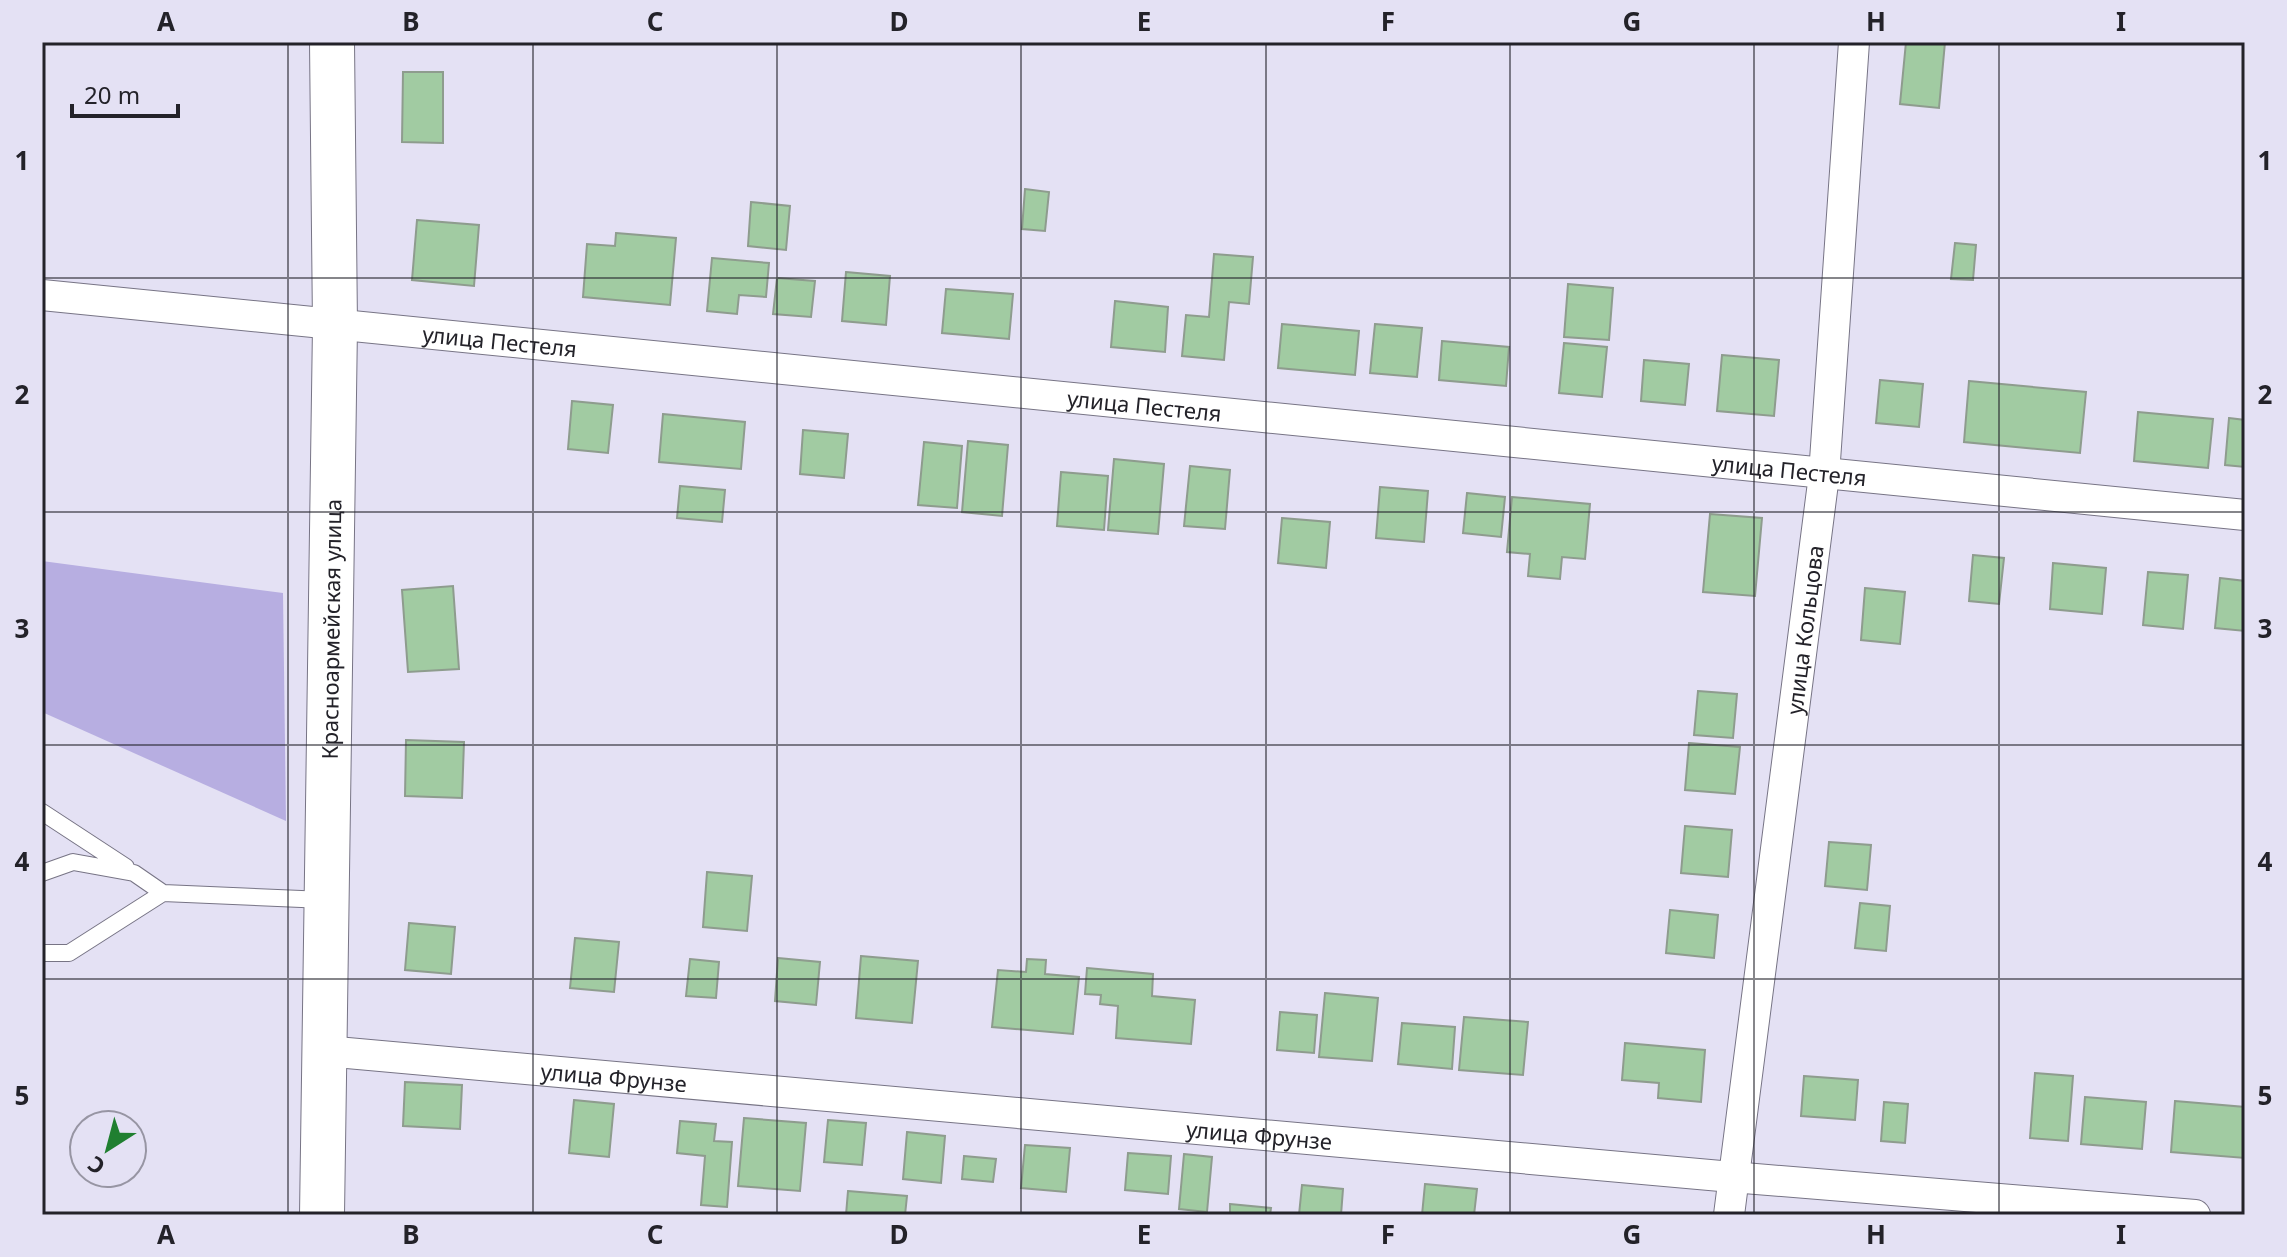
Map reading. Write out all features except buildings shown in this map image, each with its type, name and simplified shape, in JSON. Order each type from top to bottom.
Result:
[{"type":"main road","name":"Красноармейская улица","points":[[322,1215],[335,326],[332,42]]},
{"type":"street","name":"улица Кольцова","points":[[1729,1215],[1824,475],[1854,42]]},
{"type":"street","name":"улица Пестеля","points":[[42,295],[2245,515]]},
{"type":"street","name":"улица Фрунзе","points":[[325,1051],[1732,1177],[2195,1215]]},
{"type":"lane","points":[[42,812],[163,893],[327,900]]},
{"type":"lane","points":[[42,873],[73,862],[134,873]]},
{"type":"lane","points":[[42,953],[69,953],[163,893]]},
{"type":"shaded area","points":[[42,561],[283,593],[286,821],[42,712]]}]
